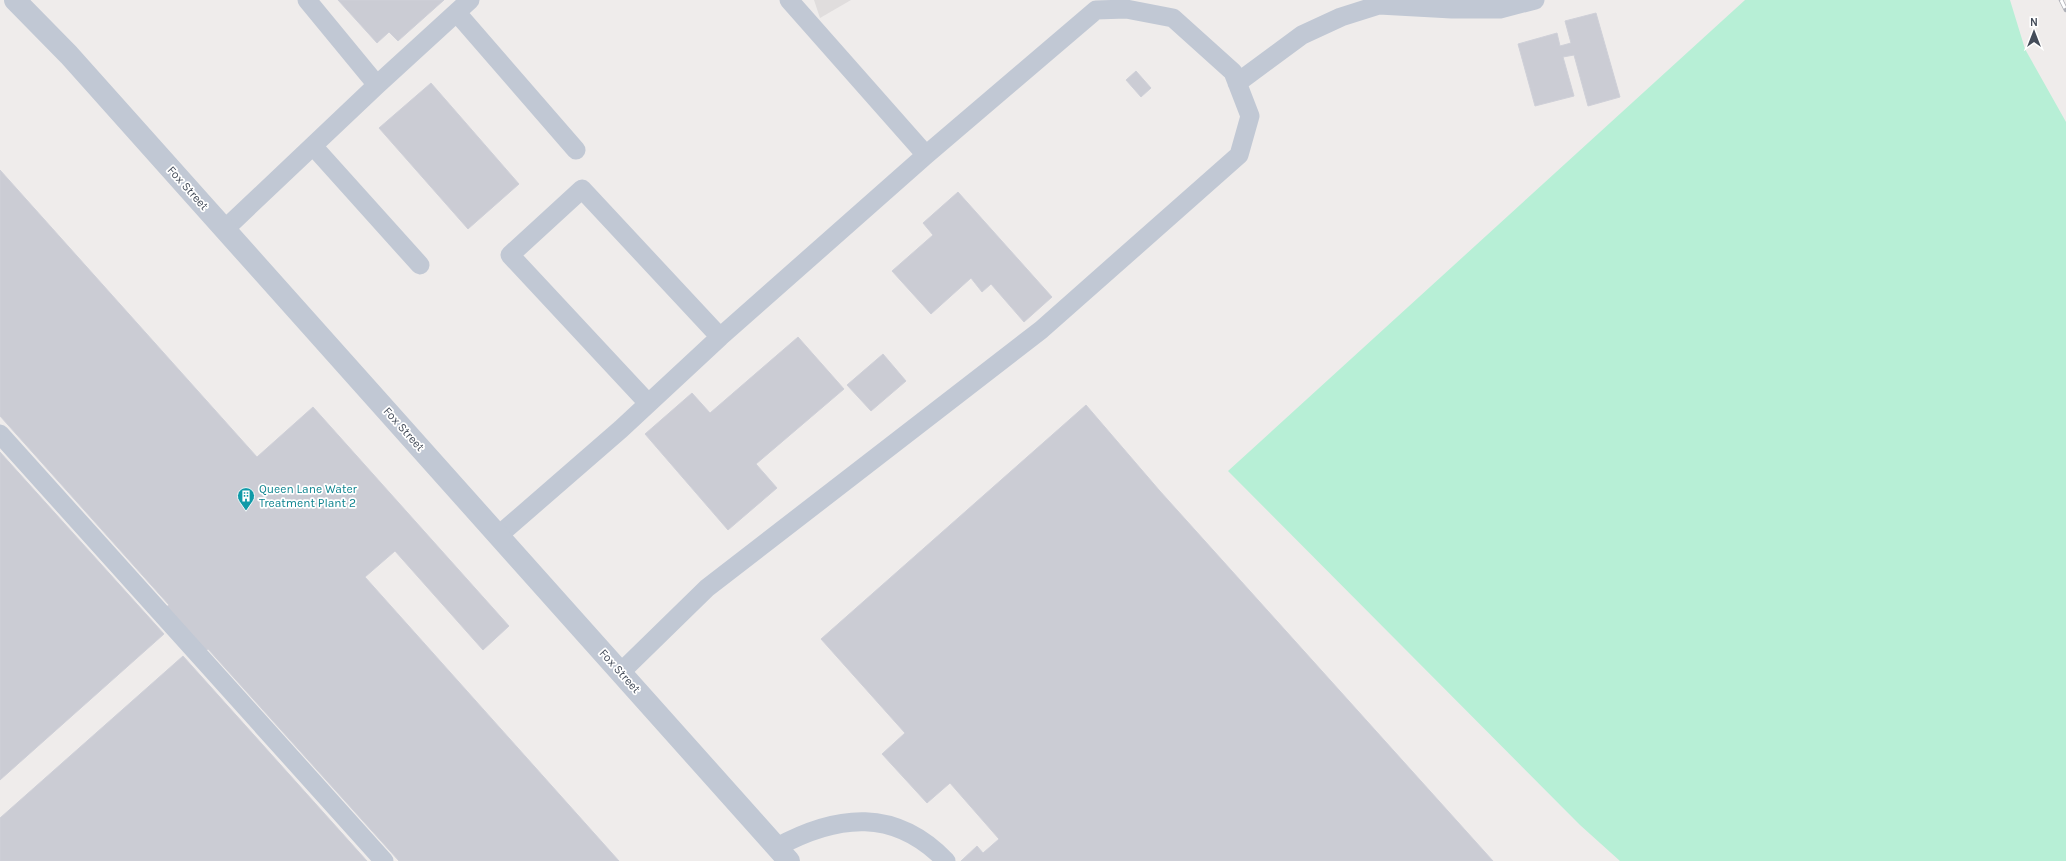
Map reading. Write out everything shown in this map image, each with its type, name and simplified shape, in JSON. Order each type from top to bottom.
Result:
[{"type":"street","name":"Fox Street","points":[[16,0],[69,55],[783,854]]},
{"type":"lane","points":[[307,0],[376,85]]},
{"type":"lane","points":[[225,229],[314,146],[376,85],[470,0]]},
{"type":"lane","points":[[788,0],[926,155]]},
{"type":"lane","points":[[1237,83],[1302,35],[1341,17],[1379,5],[1452,9],[1500,9],[1535,0]]},
{"type":"lane","points":[[498,535],[926,155],[1096,10],[1126,9],[1173,18],[1233,72],[1250,116],[1239,155],[1041,330],[707,588],[653,638],[620,672]]},
{"type":"lane","points":[[456,13],[576,150]]},
{"type":"lane","points":[[314,146],[420,265]]},
{"type":"lane","points":[[648,403],[510,255],[582,189],[720,337]]},
{"type":"lane","points":[[0,434],[384,861]]},
{"type":"lane","points":[[783,854],[799,835],[833,824],[863,822],[882,824],[914,835],[936,850],[946,861]]},
{"type":"shaded area","points":[[814,0],[851,0],[820,18]]},
{"type":"green space","points":[[1745,0],[2010,0],[2025,49],[2066,122],[2066,861],[1620,861],[1580,825],[1228,471]]},
{"type":"building","points":[[338,0],[444,0],[398,41],[389,32],[377,43]]},
{"type":"building","points":[[1596,13],[1620,97],[1588,106],[1574,55],[1563,57],[1574,96],[1535,106],[1518,44],[1557,33],[1560,46],[1571,43],[1565,21]]},
{"type":"building","points":[[1136,71],[1151,88],[1141,97],[1126,80]]},
{"type":"building","points":[[431,83],[519,184],[468,229],[379,128]]},
{"type":"building","name":"Queen Lane Water Treatment Plant 2","points":[[0,170],[257,457],[313,407],[509,626],[483,650],[395,551],[365,577],[619,861],[399,861],[208,649],[204,652],[165,608],[169,605],[0,416]]},
{"type":"building","points":[[958,192],[1052,297],[1024,322],[991,284],[982,292],[971,278],[931,314],[892,271],[933,235],[923,223]]},
{"type":"building","points":[[798,337],[844,389],[756,464],[777,488],[728,530],[645,434],[692,393],[710,413]]},
{"type":"building","points":[[883,354],[906,381],[871,411],[847,385]]},
{"type":"building","points":[[1086,405],[1159,490],[1493,861],[961,861],[977,846],[983,853],[999,839],[950,783],[927,803],[882,754],[905,733],[821,639]]},
{"type":"building","points":[[0,452],[164,634],[0,780]]},
{"type":"building","points":[[183,656],[367,861],[0,861],[0,818]]},
{"type":"railway","points":[[2061,0],[2066,10]]},
{"type":"place","name":"Queen Lane Water Treatment Plant 2","points":[[246,511]]}]
